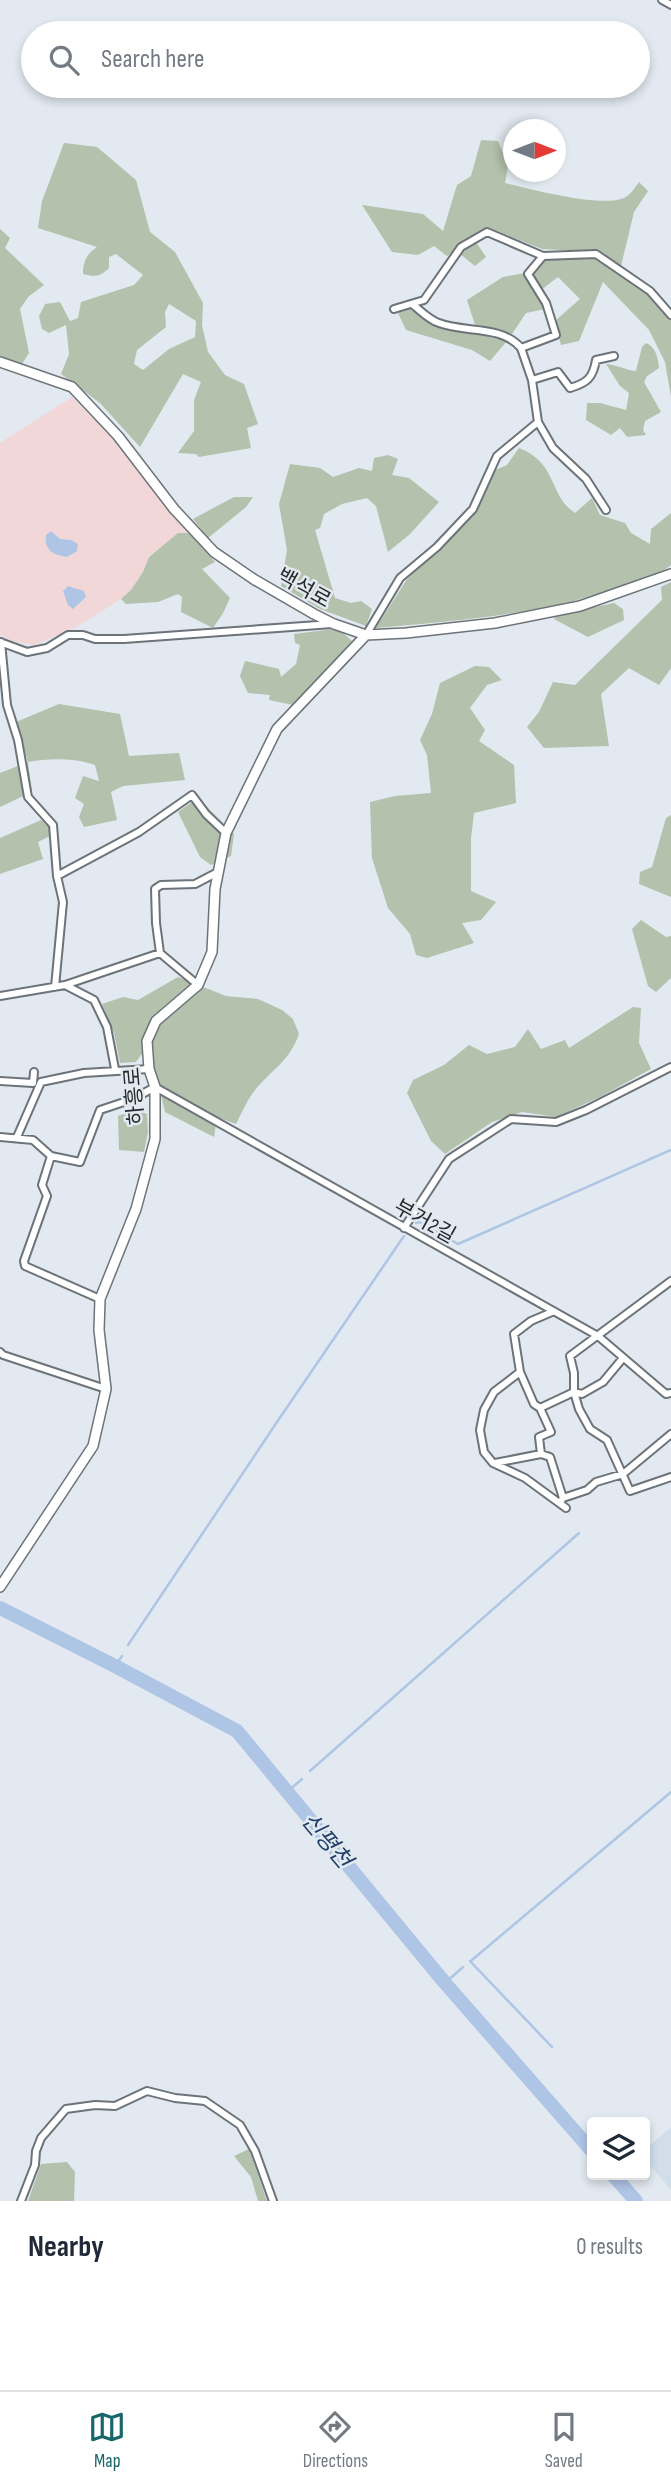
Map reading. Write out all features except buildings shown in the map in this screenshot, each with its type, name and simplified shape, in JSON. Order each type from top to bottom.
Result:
[{"type":"street","points":[[394,309],[424,300],[461,247],[487,232],[543,256],[596,254],[650,291],[671,315]]},
{"type":"street","points":[[521,348],[556,335],[546,303],[528,274],[543,256]]},
{"type":"street","points":[[412,304],[438,323],[484,331],[515,341],[521,348],[532,380],[538,422],[553,448],[586,479],[606,510]]},
{"type":"street","points":[[532,380],[558,372],[570,388],[584,384],[593,374],[596,360],[614,356]]},
{"type":"street","name":"백석로","points":[[0,362],[72,387],[118,436],[174,509],[214,552],[255,580],[334,624],[366,635],[495,623],[580,606],[671,574]]},
{"type":"street","points":[[366,635],[400,578],[437,547],[473,509],[497,456],[538,422]]},
{"type":"street","points":[[55,987],[63,902],[57,876],[53,825],[28,797],[18,740],[6,705],[0,642],[27,652],[47,648],[68,635],[124,639],[334,624]]},
{"type":"street","name":"하흥로","points":[[0,1587],[93,1446],[106,1390],[99,1330],[100,1299],[136,1209],[155,1139],[155,1087],[149,1069],[148,1041],[156,1021],[198,985],[212,951],[215,889],[226,833],[277,729],[366,635]]},
{"type":"street","points":[[57,876],[139,832],[192,795],[206,814],[226,833]]},
{"type":"street","points":[[198,985],[160,953],[155,889],[161,886],[195,884],[220,871]]},
{"type":"street","points":[[0,996],[65,985],[160,953]]},
{"type":"street","points":[[65,985],[94,1000],[107,1027],[115,1069]]},
{"type":"street","points":[[404,1228],[449,1159],[511,1119],[556,1122],[586,1110],[671,1067]]},
{"type":"street","points":[[17,1137],[41,1082],[115,1069],[149,1069]]},
{"type":"street","points":[[0,1081],[33,1083],[34,1072]]},
{"type":"street","points":[[0,1137],[33,1140],[51,1156],[80,1162],[100,1110],[133,1099],[155,1087]]},
{"type":"street","name":"부거2길","points":[[155,1087],[598,1336],[666,1394],[671,1393]]},
{"type":"street","points":[[51,1156],[43,1185],[47,1196],[24,1261],[25,1266],[100,1299]]},
{"type":"street","points":[[670,1284],[570,1356],[579,1409],[590,1429],[607,1440],[630,1491],[671,1477]]},
{"type":"street","points":[[541,1454],[539,1437],[551,1432],[540,1408],[534,1404],[520,1372],[514,1334],[531,1321],[552,1312]]},
{"type":"street","points":[[0,1352],[106,1390]]},
{"type":"street","points":[[540,1408],[574,1392],[582,1394],[603,1381],[623,1358]]},
{"type":"street","points":[[520,1372],[494,1392],[484,1410],[481,1433],[484,1452],[494,1463],[525,1478],[563,1503]]},
{"type":"street","points":[[563,1503],[596,1482],[623,1474],[671,1433]]},
{"type":"street","points":[[494,1463],[541,1454],[550,1457],[563,1503]]},
{"type":"street","points":[[21,2201],[35,2165],[41,2138],[66,2109],[95,2105],[115,2106],[147,2091],[205,2101],[240,2125],[255,2151],[273,2201]]},
{"type":"shaded area","points":[[72,397],[108,433],[191,533],[178,534],[149,556],[143,572],[131,590],[73,629],[34,645],[12,641],[0,635],[0,443]]},
{"type":"shaded area","points":[[671,2127],[671,2190],[650,2165],[650,2146]]},
{"type":"green space","points":[[481,140],[498,141],[503,154],[505,183],[599,201],[624,198],[639,182],[648,191],[634,212],[621,266],[602,252],[542,249],[489,228],[447,256],[434,246],[418,255],[392,252],[362,205],[423,214],[443,231],[457,185],[471,176]]},
{"type":"green space","points":[[64,143],[97,147],[136,180],[150,232],[175,252],[203,303],[202,325],[208,352],[225,375],[244,384],[258,424],[247,428],[251,448],[199,457],[196,454],[178,453],[194,431],[194,400],[201,382],[183,374],[140,447],[100,403],[61,374],[69,354],[66,325],[49,333],[42,329],[39,316],[45,304],[60,302],[70,321],[78,318],[81,302],[134,285],[143,275],[116,254],[109,257],[109,268],[100,275],[83,274],[86,258],[97,247],[38,228],[42,201]],"holes":[[[169,304],[196,321],[195,337],[169,349],[143,370],[134,364],[137,350],[166,327],[165,312]]]},
{"type":"green space","points":[[0,229],[10,238],[5,248],[44,285],[28,297],[20,309],[29,353],[22,364],[0,358]]},
{"type":"green space","points":[[476,242],[486,257],[475,266],[460,254]]},
{"type":"green space","points":[[596,258],[642,289],[671,320],[671,397],[665,362],[649,330],[603,282],[579,341],[561,345],[555,321],[580,299],[558,277],[541,290],[531,275],[545,259]]},
{"type":"green space","points":[[525,273],[545,309],[526,313],[512,334],[475,325],[467,300],[503,277]]},
{"type":"green space","points":[[410,309],[444,327],[507,341],[490,361],[472,350],[406,330],[398,313]]},
{"type":"green space","points":[[646,343],[654,350],[659,368],[647,376],[644,382],[661,412],[645,421],[643,430],[646,435],[627,437],[620,428],[611,435],[586,420],[587,403],[600,403],[626,410],[629,393],[620,386],[606,364],[636,371],[642,347]]},
{"type":"green space","points":[[519,448],[531,454],[547,470],[560,497],[575,513],[592,498],[600,515],[625,523],[631,533],[650,544],[651,529],[671,513],[671,565],[608,591],[549,607],[376,628],[407,579],[477,511],[495,470],[507,465]]},
{"type":"green space","points":[[388,455],[398,459],[392,475],[409,478],[439,502],[410,534],[388,552],[376,506],[367,498],[342,504],[324,514],[320,528],[315,530],[335,598],[351,603],[361,601],[372,609],[366,626],[320,609],[281,586],[287,550],[279,504],[290,464],[320,468],[333,477],[359,468],[372,471],[374,458]]},
{"type":"green space","points":[[234,497],[253,497],[246,507],[208,538],[193,519]]},
{"type":"green space","points":[[178,533],[191,533],[215,562],[202,569],[230,598],[213,628],[181,612],[182,597],[178,594],[158,602],[126,604],[121,599],[143,572],[149,557]]},
{"type":"green space","points":[[671,582],[671,668],[659,685],[629,668],[601,694],[609,746],[544,748],[527,727],[539,712],[553,682],[575,685],[662,600],[661,587]]},
{"type":"green space","points":[[614,603],[623,609],[624,620],[588,637],[554,619],[556,615]]},
{"type":"green space","points":[[334,629],[352,641],[293,705],[269,700],[270,695],[248,693],[240,676],[245,661],[279,669],[281,677],[296,664],[300,645],[295,643],[294,634]]},
{"type":"green space","points":[[475,666],[489,667],[502,680],[487,685],[470,708],[485,730],[479,741],[514,765],[516,803],[474,813],[471,891],[496,902],[481,920],[462,923],[474,943],[427,958],[416,955],[410,934],[388,908],[372,858],[370,802],[395,796],[431,793],[427,755],[420,740],[432,714],[440,683]]},
{"type":"green space","points":[[59,704],[120,714],[129,756],[179,753],[185,780],[123,786],[111,792],[117,820],[84,827],[79,817],[84,804],[75,798],[83,776],[99,781],[95,765],[62,759],[28,762],[16,722]]},
{"type":"green space","points":[[28,762],[32,792],[0,807],[0,773]]},
{"type":"green space","points":[[198,798],[234,834],[231,856],[211,865],[200,857],[178,812]]},
{"type":"green space","points":[[671,815],[671,897],[639,884],[640,872],[652,867],[666,818]]},
{"type":"green space","points":[[41,820],[49,827],[50,836],[38,842],[43,859],[0,874],[0,838]]},
{"type":"green space","points":[[641,920],[666,937],[671,936],[671,978],[656,992],[648,986],[632,929]]},
{"type":"green space","points":[[178,977],[226,996],[258,999],[282,1010],[293,1019],[299,1034],[284,1060],[252,1094],[236,1124],[217,1117],[214,1137],[165,1112],[153,1060],[141,1055],[136,1062],[120,1063],[114,1033],[102,1004],[123,997],[138,1000]]},
{"type":"green space","points":[[633,1007],[641,1008],[639,1043],[651,1069],[556,1117],[522,1112],[492,1122],[445,1154],[431,1141],[407,1093],[413,1080],[444,1065],[469,1045],[487,1054],[515,1047],[528,1029],[541,1049],[565,1040],[569,1048]]},
{"type":"green space","points":[[135,1110],[147,1114],[148,1132],[144,1152],[119,1150],[118,1116]]},
{"type":"green space","points":[[249,2149],[267,2201],[258,2201],[251,2177],[234,2156]]},
{"type":"green space","points":[[67,2162],[75,2172],[74,2201],[28,2201],[41,2164]]},
{"type":"water","points":[[51,531],[60,539],[78,544],[77,551],[67,557],[50,551],[46,544],[46,535]]},
{"type":"water","points":[[68,586],[84,591],[86,597],[73,609],[68,605],[63,591]]},
{"type":"waterway","points":[[416,1223],[419,1222],[458,1244],[671,1150]]},
{"type":"waterway","points":[[128,1645],[404,1236]]},
{"type":"waterway","points":[[310,1771],[579,1533]]},
{"type":"waterway","name":"신평천","points":[[0,1608],[237,1731],[445,1983],[587,2145]]},
{"type":"waterway","points":[[115,1666],[122,1656]]},
{"type":"waterway","points":[[287,1792],[302,1779]]},
{"type":"waterway","points":[[472,1960],[671,1792]]},
{"type":"waterway","points":[[470,1961],[552,2047]]},
{"type":"waterway","points":[[445,1983],[463,1967]]},
{"type":"waterway","name":"신평천","points":[[617,2180],[636,2201]]}]
